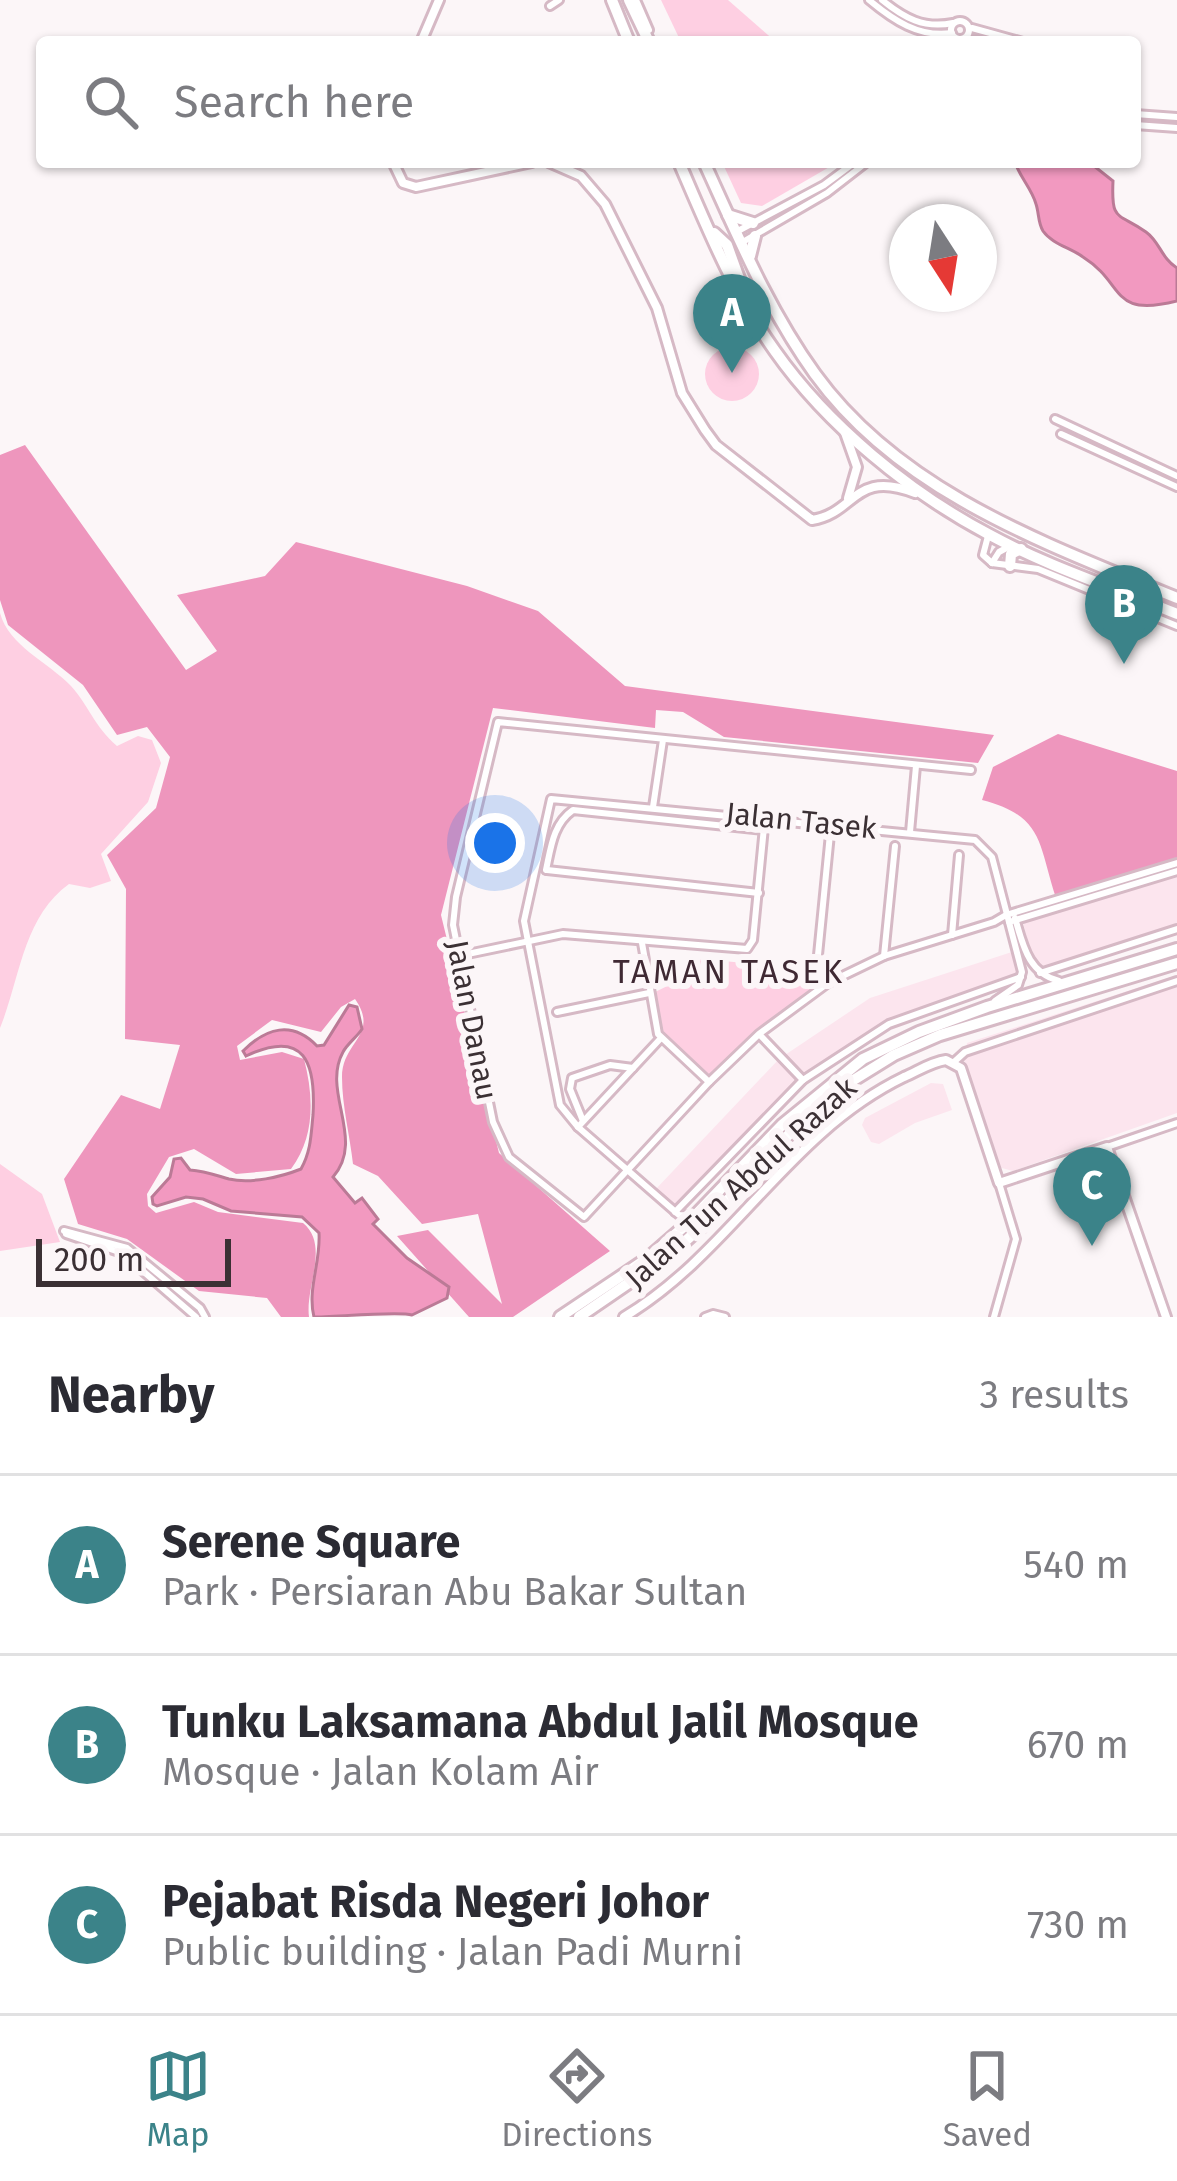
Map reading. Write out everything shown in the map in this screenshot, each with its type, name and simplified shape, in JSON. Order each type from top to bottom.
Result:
[{"type":"highway","points":[[612,0],[627,36]]},
{"type":"highway","points":[[633,0],[648,36]]},
{"type":"highway","points":[[682,168],[714,233],[728,245],[762,331]]},
{"type":"highway","points":[[707,168],[749,260],[817,376],[840,404],[900,458],[968,506],[1175,597]]},
{"type":"highway","points":[[685,175],[718,254],[762,331],[797,379],[842,424],[938,503],[988,534],[1177,614]]},
{"type":"highway","points":[[728,215],[754,230],[749,260]]},
{"type":"highway","points":[[728,245],[738,237]]},
{"type":"highway","points":[[1010,566],[1017,547]]},
{"type":"highway","name":"Jalan Tun Abdul Razak","points":[[560,1317],[648,1258],[782,1125],[850,1067],[987,1006],[1177,946]]},
{"type":"highway","name":"Jalan Tun Abdul Razak","points":[[579,1317],[671,1254],[794,1129],[881,1063],[940,1035],[1177,963]]},
{"type":"street","points":[[424,36],[439,0]]},
{"type":"street","points":[[550,6],[560,0]]},
{"type":"street","points":[[868,0],[918,36]]},
{"type":"street","points":[[882,0],[910,20],[938,26],[963,21],[976,31],[997,36]]},
{"type":"street","points":[[953,23],[956,36]]},
{"type":"street","points":[[902,25],[944,36]]},
{"type":"street","points":[[959,36],[969,26]]},
{"type":"street","points":[[1141,114],[1177,117]]},
{"type":"street","points":[[1141,125],[1177,128]]},
{"type":"street","points":[[396,168],[404,182],[416,187],[504,168]]},
{"type":"street","points":[[563,168],[581,176],[605,204],[657,308],[682,393],[716,445],[804,518],[821,519],[847,500],[885,485],[938,503]]},
{"type":"street","points":[[754,230],[847,168]]},
{"type":"street","points":[[738,237],[827,193],[859,168]]},
{"type":"street","points":[[1055,419],[1177,476]]},
{"type":"street","points":[[842,424],[857,467],[847,500]]},
{"type":"street","points":[[1061,434],[1177,487]]},
{"type":"street","points":[[988,534],[983,555],[992,563],[1038,569],[1177,626]]},
{"type":"street","points":[[992,563],[999,552],[1017,547]]},
{"type":"street","name":"Jalan Danau","points":[[630,1171],[588,1216],[580,1217],[505,1152],[493,1122],[453,925],[498,722],[663,739]]},
{"type":"street","points":[[653,807],[663,739],[971,770]]},
{"type":"street","points":[[910,832],[916,766]]},
{"type":"street","name":"Jalan Tasek","points":[[534,868],[551,799],[975,840],[986,847],[1030,962],[1040,973]]},
{"type":"street","name":"Jalan Tasek","points":[[546,870],[553,836],[563,817],[573,810],[764,830]]},
{"type":"street","points":[[458,956],[563,934],[740,951],[751,945],[765,817]]},
{"type":"street","points":[[828,983],[817,964],[831,824]]},
{"type":"street","points":[[884,956],[895,845]]},
{"type":"street","points":[[952,935],[959,855]]},
{"type":"street","points":[[630,1171],[759,1034],[828,983],[884,956],[1177,867]]},
{"type":"street","points":[[695,1216],[677,1214],[560,1105],[526,940],[524,921],[534,868],[759,893]]},
{"type":"street","name":"Jalan Tasek","points":[[1010,915],[1021,977]]},
{"type":"street","points":[[1040,973],[1177,929]]},
{"type":"street","points":[[641,943],[661,1038],[709,1082]]},
{"type":"street","points":[[1040,973],[1059,981],[1075,980]]},
{"type":"street","points":[[987,1006],[1018,985],[1021,977]]},
{"type":"street","points":[[678,1232],[677,1214],[802,1081],[889,1024],[1021,977]]},
{"type":"street","points":[[954,1062],[965,1052],[1177,981]]},
{"type":"street","points":[[556,1012],[649,993]]},
{"type":"street","points":[[759,1034],[802,1081]]},
{"type":"street","points":[[580,1124],[661,1038]]},
{"type":"street","points":[[623,1317],[699,1259],[821,1131],[890,1084],[938,1061],[954,1062],[961,1069],[1016,1239],[994,1317]]},
{"type":"street","points":[[580,1124],[570,1089],[572,1078],[610,1065],[633,1068]]},
{"type":"street","points":[[1000,1187],[1177,1123]]},
{"type":"street","points":[[1107,1147],[1166,1317]]},
{"type":"street","points":[[196,1317],[122,1253],[68,1238],[64,1231],[127,1248],[205,1317]]},
{"type":"street","points":[[705,1317],[725,1317]]},
{"type":"shaded area","points":[[661,0],[728,0],[769,36],[678,36]]},
{"type":"shaded area","points":[[725,168],[828,168],[762,206],[741,203]]},
{"type":"shaded area","points":[[1017,168],[1097,168],[1113,181],[1118,215],[1151,236],[1177,268],[1177,301],[1129,302],[1097,267],[1056,243],[1043,231],[1034,198]]},
{"type":"shaded area","points":[[732,347],[751,355],[759,374],[751,393],[732,401],[713,393],[705,374],[713,355]]},
{"type":"shaded area","points":[[25,445],[186,670],[217,651],[177,595],[265,576],[296,542],[467,586],[538,611],[625,686],[994,735],[978,763],[724,737],[683,712],[656,710],[655,728],[493,708],[441,915],[499,1153],[610,1251],[513,1317],[469,1317],[397,1236],[428,1230],[502,1304],[478,1214],[422,1224],[378,1176],[353,1164],[342,1077],[364,1021],[355,999],[341,1007],[321,1032],[272,1020],[237,1046],[240,1060],[282,1052],[304,1059],[310,1116],[305,1144],[291,1169],[236,1174],[194,1149],[169,1157],[147,1194],[148,1206],[156,1213],[194,1202],[218,1212],[303,1223],[311,1232],[316,1254],[309,1317],[281,1317],[267,1298],[199,1291],[127,1239],[78,1224],[64,1179],[121,1095],[160,1109],[180,1045],[125,1039],[126,889],[107,855],[156,808],[170,757],[147,727],[117,735],[83,685],[8,625],[0,600],[0,455]]},
{"type":"shaded area","points":[[0,613],[12,635],[71,686],[117,746],[138,736],[152,740],[161,763],[148,802],[101,854],[111,881],[90,888],[69,884],[42,914],[0,1028]]},
{"type":"shaded area","points":[[1058,734],[1177,771],[1177,859],[1056,898],[1036,834],[1017,814],[982,800],[993,767]]},
{"type":"shaded area","points":[[1177,859],[1177,935],[1036,978],[1019,905],[1056,898]]},
{"type":"shaded area","points":[[1015,951],[1019,975],[887,1022],[799,1080],[675,1209],[655,1190],[779,1059],[870,998]]},
{"type":"shaded area","points":[[701,959],[813,969],[822,984],[758,1028],[709,1076],[662,1035],[653,993],[696,972]]},
{"type":"shaded area","points":[[1177,975],[1177,1113],[1013,1171],[998,1167],[964,1060],[967,1043]]},
{"type":"shaded area","points":[[349,1005],[357,1007],[362,1029],[345,1049],[338,1067],[345,1147],[333,1177],[355,1203],[362,1198],[378,1219],[373,1224],[407,1258],[449,1287],[447,1298],[412,1315],[314,1317],[319,1233],[302,1217],[231,1211],[186,1197],[153,1204],[152,1197],[170,1177],[174,1159],[181,1158],[190,1170],[238,1180],[266,1179],[301,1169],[313,1115],[309,1066],[294,1049],[282,1046],[246,1056],[243,1051],[279,1030],[324,1045]]},
{"type":"shaded area","points":[[931,1083],[943,1084],[952,1110],[915,1123],[879,1144],[871,1142],[862,1125],[865,1118]]},
{"type":"shaded area","points":[[0,1164],[42,1194],[60,1242],[0,1251]]},
{"type":"place","name":"Serene Square","points":[[732,373]]},
{"type":"place","name":"Tunku Laksamana Abdul Jalil Mosque","points":[[1124,664]]},
{"type":"place","name":"Pejabat Risda Negeri Johor","points":[[1092,1246]]},
{"type":"district","name":"TAMAN TASEK","points":[[729,971]]}]
